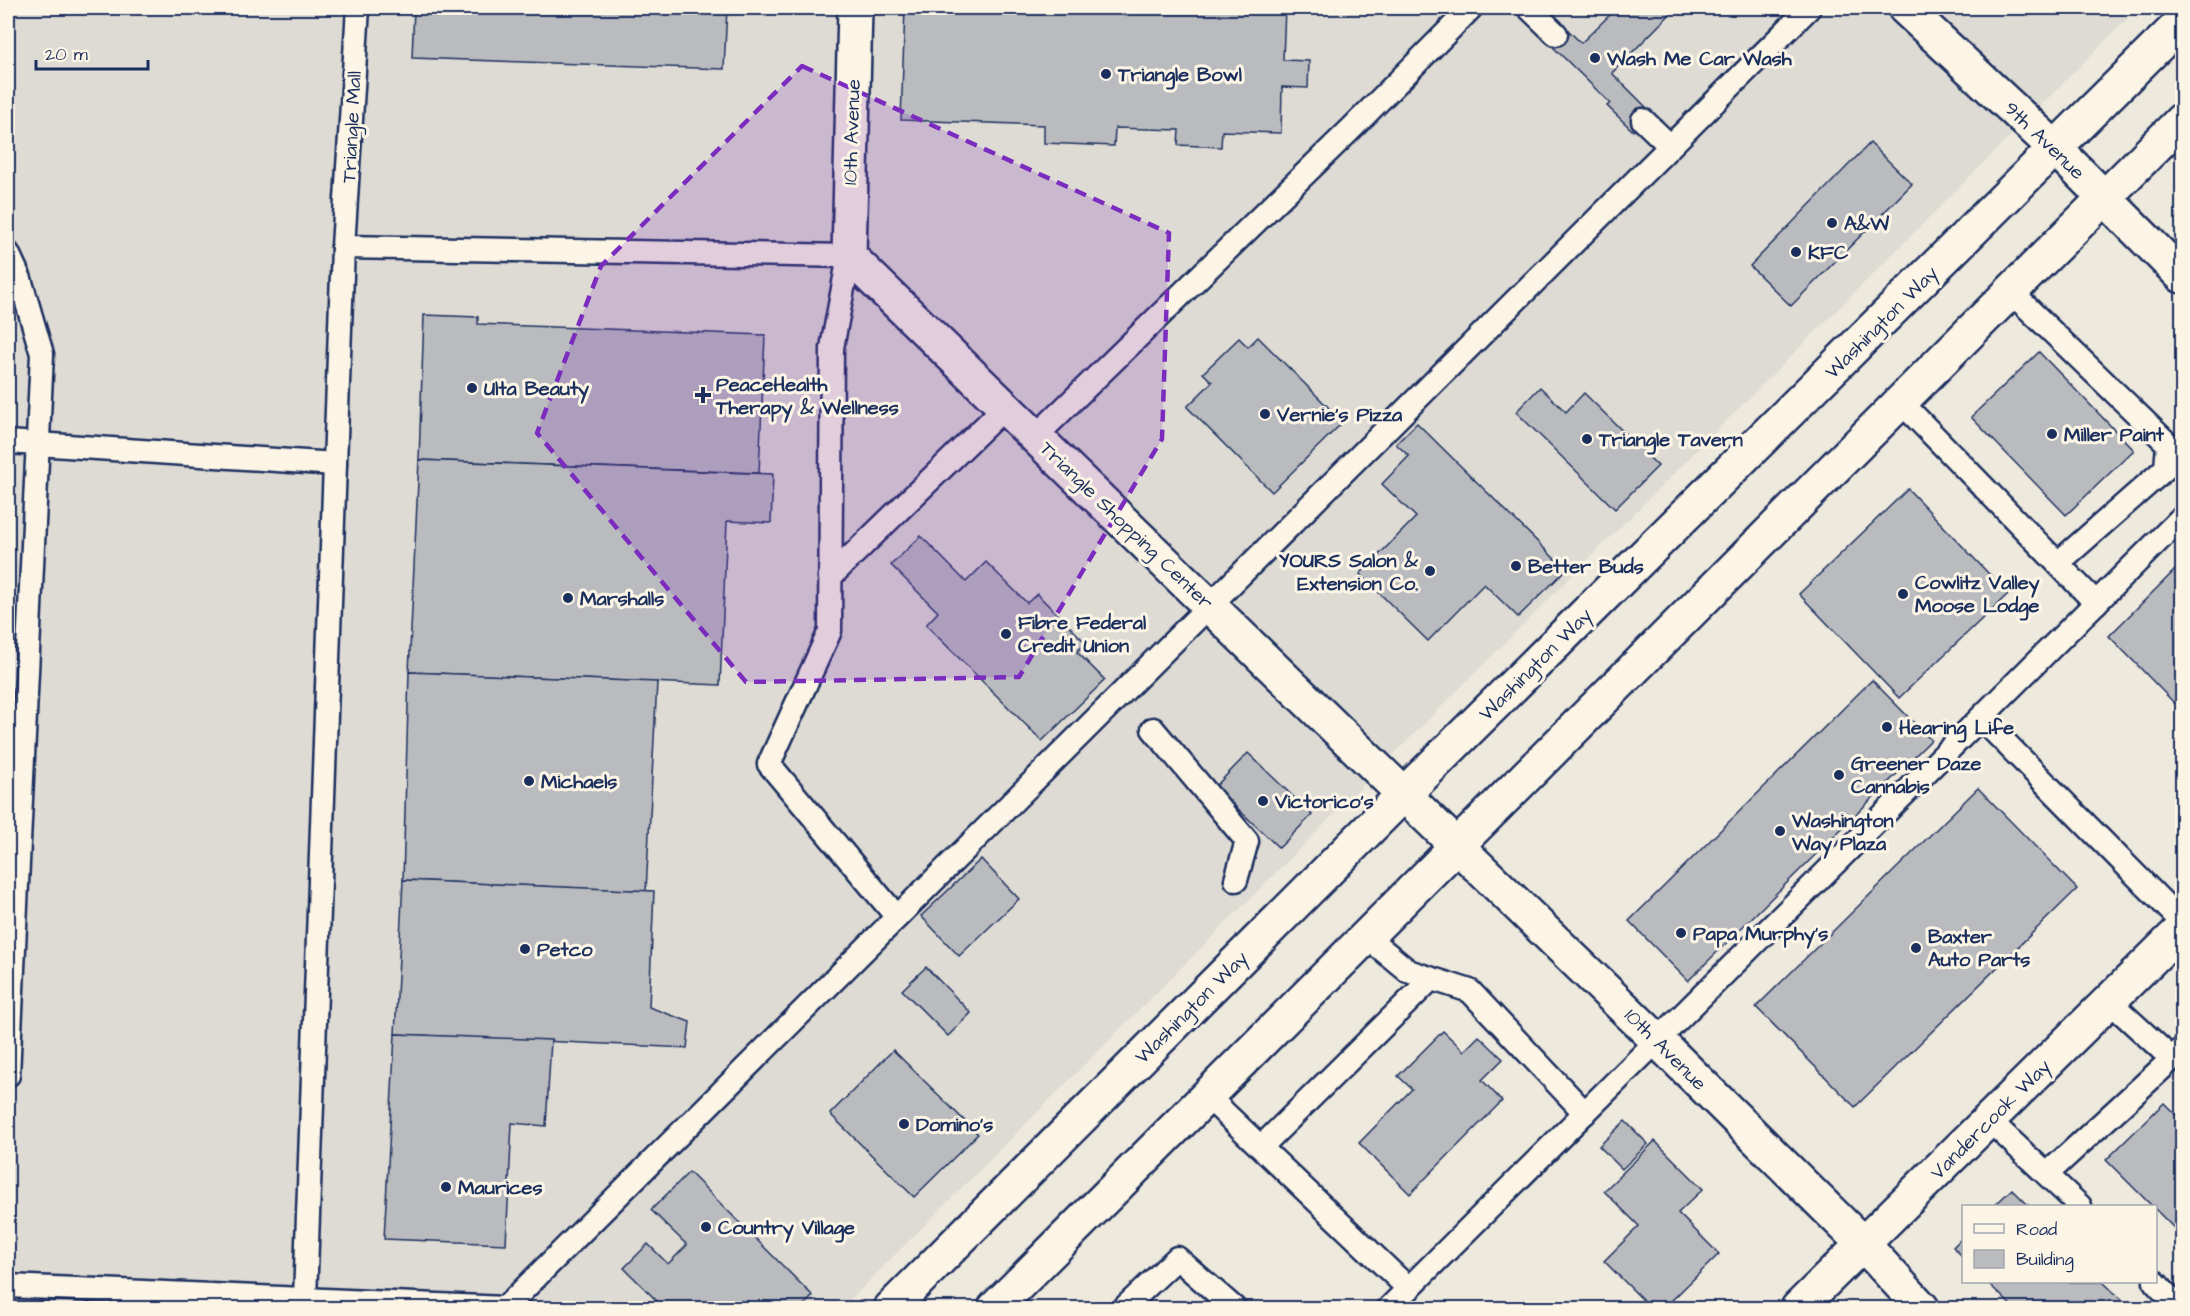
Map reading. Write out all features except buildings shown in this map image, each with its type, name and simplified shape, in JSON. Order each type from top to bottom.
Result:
[{"type":"main road","name":"10th Avenue","points":[[849,256],[855,8]]},
{"type":"main road","name":"9th Avenue","points":[[1905,8],[2056,149],[2182,276]]},
{"type":"main road","name":"Washington Way","points":[[891,1308],[1404,794],[2182,22]]},
{"type":"main road","points":[[995,1308],[2182,120]]},
{"type":"main road","name":"Triangle Shopping Center","points":[[849,256],[1404,794]]},
{"type":"main road","name":"10th Avenue","points":[[1404,794],[1863,1244],[1922,1308]]},
{"type":"main road","name":"Vandercook Way","points":[[1798,1308],[2182,929]]},
{"type":"lane","name":"Triangle Mall","points":[[305,1299],[335,464],[344,247],[358,8]]},
{"type":"lane","points":[[1035,436],[1352,128],[1471,8]]},
{"type":"lane","points":[[1529,8],[1556,34]]},
{"type":"lane","points":[[8,1286],[505,1308],[1809,8]]},
{"type":"lane","points":[[1643,120],[1670,146]]},
{"type":"lane","points":[[344,247],[849,256],[832,348],[830,631],[768,764],[897,917]]},
{"type":"lane","points":[[8,253],[20,279],[42,354],[12,876],[8,1075]]},
{"type":"lane","points":[[2011,292],[2168,444],[2166,468],[2058,563]]},
{"type":"lane","points":[[1902,402],[2097,603]]},
{"type":"lane","points":[[830,577],[1005,407]]},
{"type":"lane","points":[[8,442],[335,464]]},
{"type":"lane","points":[[1389,1308],[2182,517]]},
{"type":"lane","points":[[1981,718],[2182,922]]},
{"type":"lane","points":[[1153,729],[1247,842],[1236,880]]},
{"type":"lane","points":[[1367,937],[1408,971],[1470,991],[1585,1113]]},
{"type":"lane","points":[[1261,1148],[1431,979]]},
{"type":"lane","points":[[2047,1174],[2177,1054],[2109,1001]]},
{"type":"lane","points":[[1207,1096],[1408,1289]]},
{"type":"lane","points":[[1989,1120],[2079,1205]]},
{"type":"lane","points":[[1124,1308],[1177,1258],[1234,1308]]},
{"type":"lane","points":[[2157,1283],[2179,1308]]},
{"type":"highlighted area","points":[[802,66],[1169,233],[1162,439],[1019,677],[746,682],[537,433],[601,266]]},
{"type":"shaded area","points":[[8,8],[2138,8],[842,1308],[8,1308]]},
{"type":"place","name":"Wash Me Car Wash","points":[[1595,58]]},
{"type":"place","name":"Triangle Bowl","points":[[1106,74]]},
{"type":"place","name":"A&W","points":[[1832,223]]},
{"type":"place","name":"KFC","points":[[1796,252]]},
{"type":"place","name":"Ulta Beauty","points":[[472,388]]},
{"type":"place","name":"PeaceHealth Therapy & Wellness","points":[[703,395]]},
{"type":"place","name":"Vernie's Pizza","points":[[1265,414]]},
{"type":"place","name":"Miller Paint","points":[[2052,434]]},
{"type":"place","name":"Triangle Tavern","points":[[1587,439]]},
{"type":"place","name":"Better Buds","points":[[1516,566]]},
{"type":"place","name":"YOURS Salon & Extension Co.","points":[[1430,571]]},
{"type":"place","name":"Cowlitz Valley Moose Lodge","points":[[1903,594]]},
{"type":"place","name":"Marshalls","points":[[568,598]]},
{"type":"place","name":"Fibre Federal Credit Union","points":[[1006,634]]},
{"type":"place","name":"Hearing Life","points":[[1887,727]]},
{"type":"place","name":"Greener Daze Cannabis","points":[[1839,775]]},
{"type":"place","name":"Michaels","points":[[529,781]]},
{"type":"place","name":"Victorico's","points":[[1263,801]]},
{"type":"place","name":"Washington Way Plaza","points":[[1780,831]]},
{"type":"place","name":"Papa Murphy's","points":[[1681,933]]},
{"type":"place","name":"Baxter Auto Parts","points":[[1916,948]]},
{"type":"place","name":"Petco","points":[[525,949]]},
{"type":"place","name":"Domino's","points":[[904,1124]]},
{"type":"place","name":"Maurices","points":[[446,1187]]},
{"type":"place","name":"Country Village","points":[[706,1227]]}]
